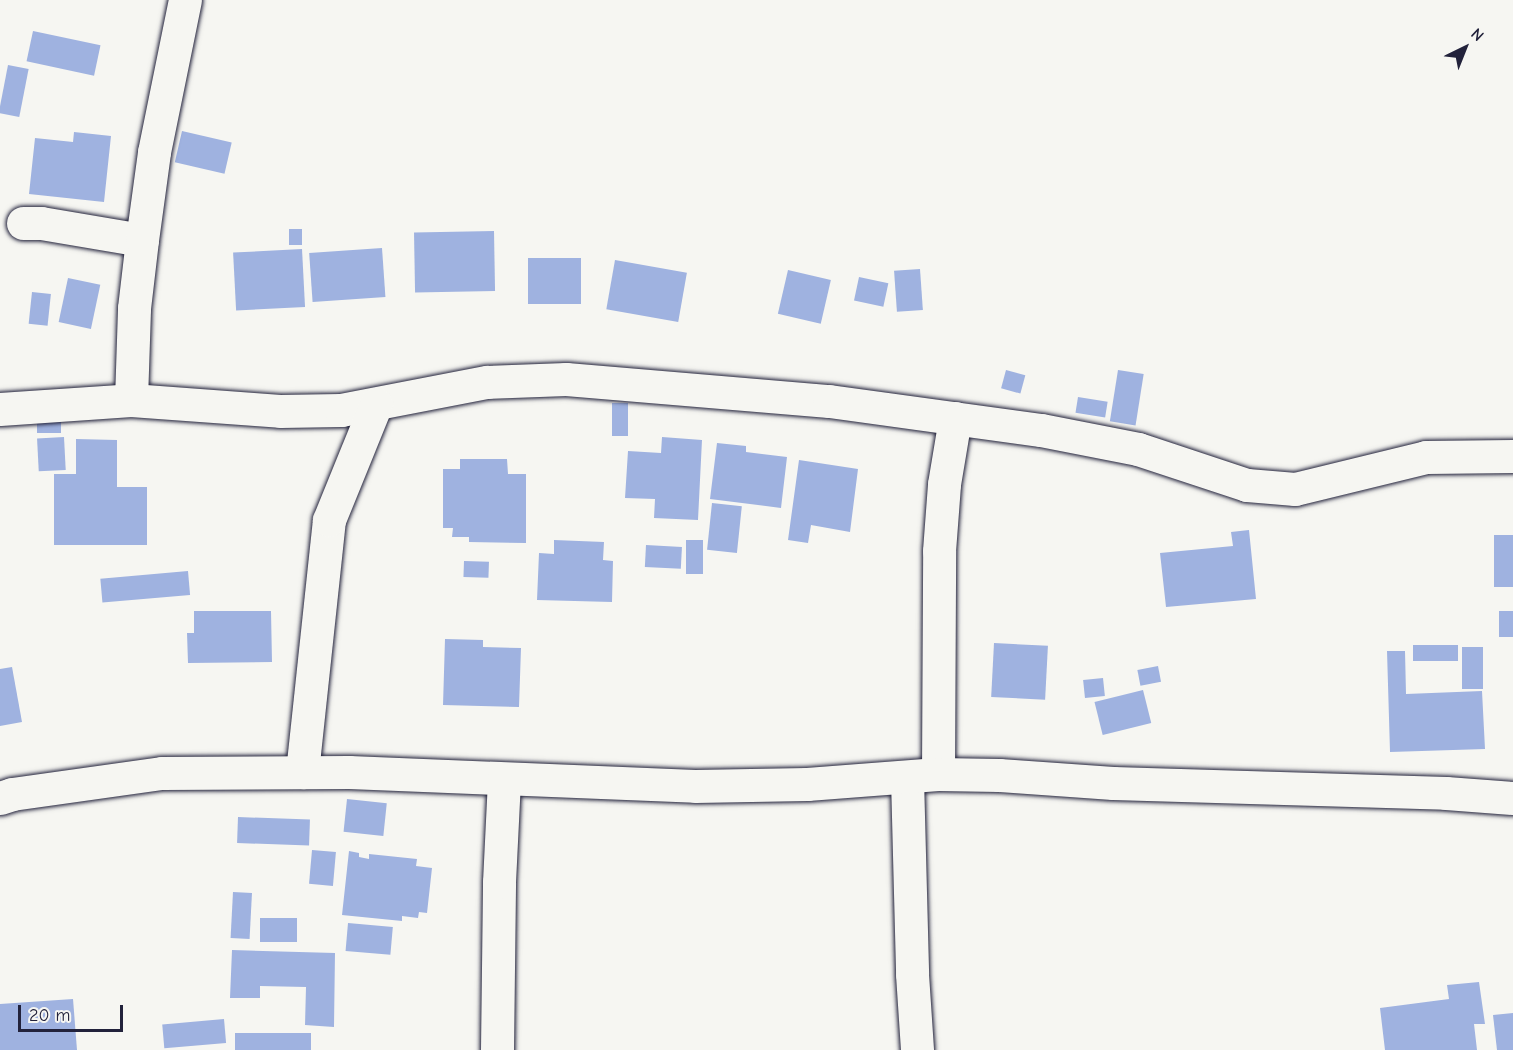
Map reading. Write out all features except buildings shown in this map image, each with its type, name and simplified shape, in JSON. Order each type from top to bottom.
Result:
[{"type":"street","points":[[131,400],[134,308],[142,240],[154,152],[184,0]]},
{"type":"street","points":[[23,223],[41,223],[142,240]]},
{"type":"street","points":[[0,409],[131,400],[280,411],[340,410],[487,382],[566,379],[829,401],[1041,430],[1138,449],[1247,484],[1295,489],[1426,458],[1513,456]]},
{"type":"street","points":[[302,772],[329,520],[376,404]]},
{"type":"street","points":[[917,1050],[912,974],[922,776],[944,484],[955,418]]},
{"type":"street","points":[[0,798],[162,773],[349,771],[695,786],[807,784],[922,776],[999,775],[1113,783],[1446,793],[1513,798]]},
{"type":"street","points":[[497,1050],[499,882],[504,779]]}]
